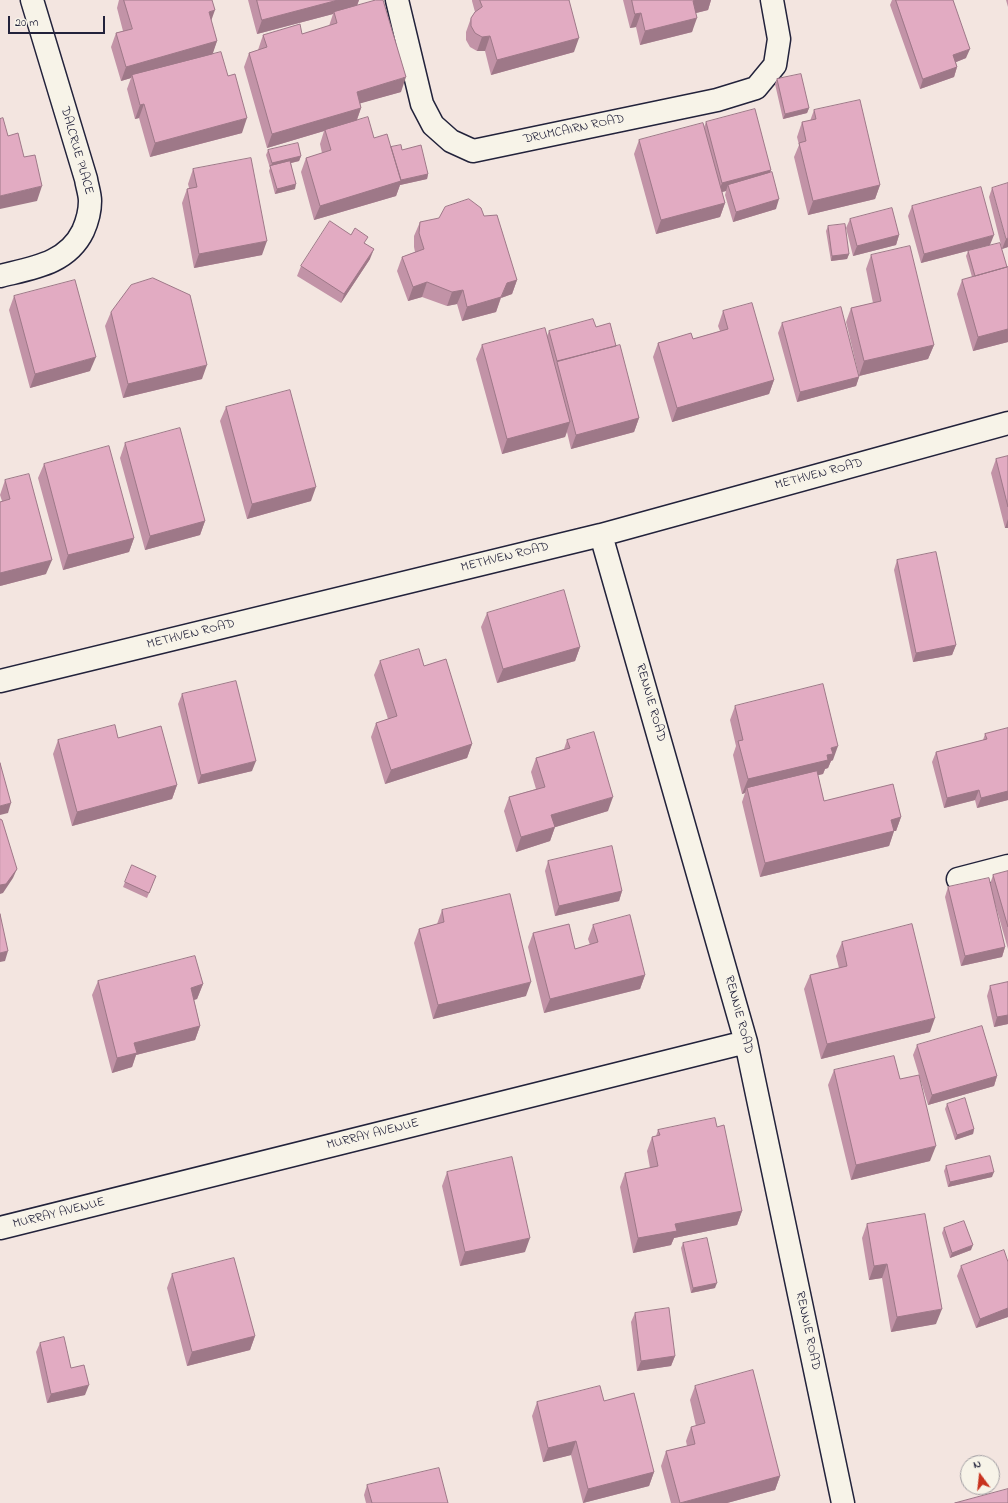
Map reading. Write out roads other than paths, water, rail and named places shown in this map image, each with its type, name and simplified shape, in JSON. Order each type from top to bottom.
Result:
[{"type":"street","name":"DALCRUE PLACE","points":[[0,276],[44,266],[63,256],[78,241],[87,222],[90,200],[86,179],[32,0]]},
{"type":"street","name":"DRUMCAIRN ROAD","points":[[397,0],[422,104],[433,125],[451,142],[473,151],[717,100],[756,88],[775,65],[779,39],[772,0]]},
{"type":"street","name":"METHVEN ROAD","points":[[0,681],[602,535],[1008,424]]},
{"type":"street","name":"RENNIE ROAD","points":[[602,535],[746,1042],[842,1503]]},
{"type":"street","points":[[958,879],[1008,866]]},
{"type":"street","name":"MURRAY AVENUE","points":[[0,1228],[746,1042]]}]
